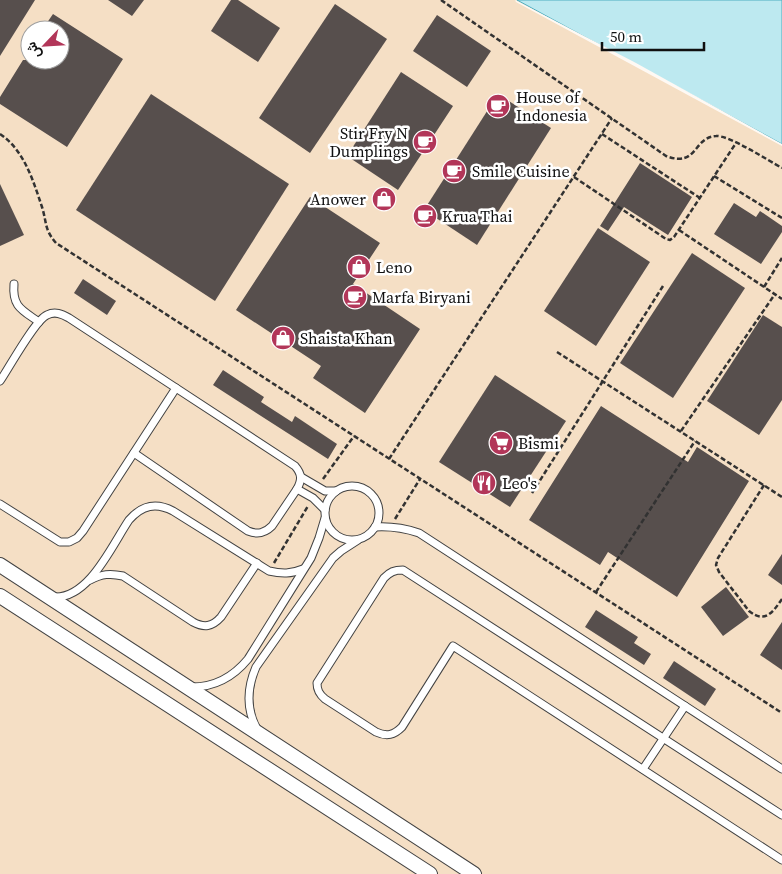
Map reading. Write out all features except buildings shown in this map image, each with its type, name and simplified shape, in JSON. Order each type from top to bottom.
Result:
[{"type":"street","points":[[0,565],[474,874]]},
{"type":"street","points":[[0,596],[430,874]]},
{"type":"lane","points":[[14,284],[15,303],[39,322]]},
{"type":"lane","points":[[0,381],[39,322],[49,314],[56,313],[69,318],[295,466],[299,471],[301,483],[272,526],[261,533],[254,533],[248,531],[134,453]]},
{"type":"lane","points":[[0,504],[60,542],[69,542],[77,538],[176,388]]},
{"type":"lane","points":[[301,477],[325,491],[336,492]]},
{"type":"lane","points":[[184,686],[198,687],[213,684],[239,670],[248,659],[320,538],[327,503],[342,488],[357,487],[370,494],[375,499],[379,513],[375,528],[365,537],[333,558],[256,667],[250,685],[249,704],[256,727],[263,738]]},
{"type":"lane","points":[[298,489],[313,498],[325,514],[331,531],[337,536],[351,541],[358,540]]},
{"type":"lane","points":[[45,596],[58,597],[82,588],[90,580],[129,520],[144,507],[154,505],[174,510],[269,571],[281,574],[303,569]]},
{"type":"lane","points":[[375,528],[390,526],[405,528],[420,533],[432,540],[782,769]]},
{"type":"lane","points":[[90,580],[101,575],[123,576],[193,622],[200,626],[208,626],[215,623],[221,617],[258,563]]},
{"type":"lane","points":[[782,815],[403,570],[389,572],[384,578],[317,683],[317,689],[325,699],[376,732],[390,735],[402,727],[453,646],[782,860]]},
{"type":"lane","points":[[643,769],[686,706]]},
{"type":"path","points":[[441,0],[666,156],[684,159],[692,154],[709,137],[723,136],[782,168]]},
{"type":"path","points":[[390,459],[612,118]]},
{"type":"path","points":[[0,134],[14,145],[23,157],[43,210],[45,226],[56,243],[782,712]]},
{"type":"path","points":[[602,134],[700,198]]},
{"type":"path","points":[[574,177],[666,239],[673,239],[736,143]]},
{"type":"path","points":[[714,176],[782,218]]},
{"type":"path","points":[[679,230],[782,299]]},
{"type":"path","points":[[764,287],[782,258]]},
{"type":"path","points":[[532,493],[663,286]]},
{"type":"path","points":[[681,431],[774,294]]},
{"type":"path","points":[[557,352],[782,496]]},
{"type":"path","points":[[596,592],[695,440]]},
{"type":"path","points":[[390,526],[420,479]]},
{"type":"path","points":[[764,485],[718,558],[716,565],[725,580],[754,616],[761,617],[773,613],[782,600]]},
{"type":"sand","points":[[0,0],[517,0],[782,144],[782,874],[0,874]]},
{"type":"water","points":[[517,0],[782,0],[782,144]]},
{"type":"pier","points":[[515,0],[636,63],[782,144],[782,146],[516,2]]},
{"type":"place","name":"House of Indonesia","points":[[498,106]]},
{"type":"place","name":"Stir Fry N Dumplings","points":[[425,142]]},
{"type":"place","name":"Smile Cuisine","points":[[454,171]]},
{"type":"place","name":"Anower","points":[[384,199]]},
{"type":"place","name":"Krua Thai","points":[[425,216]]},
{"type":"place","name":"Leno","points":[[359,267]]},
{"type":"place","name":"Marfa Biryani","points":[[355,297]]},
{"type":"place","name":"Shaista Khan","points":[[283,338]]},
{"type":"place","name":"Bismi","points":[[501,443]]},
{"type":"place","name":"Leo's","points":[[484,483]]}]
